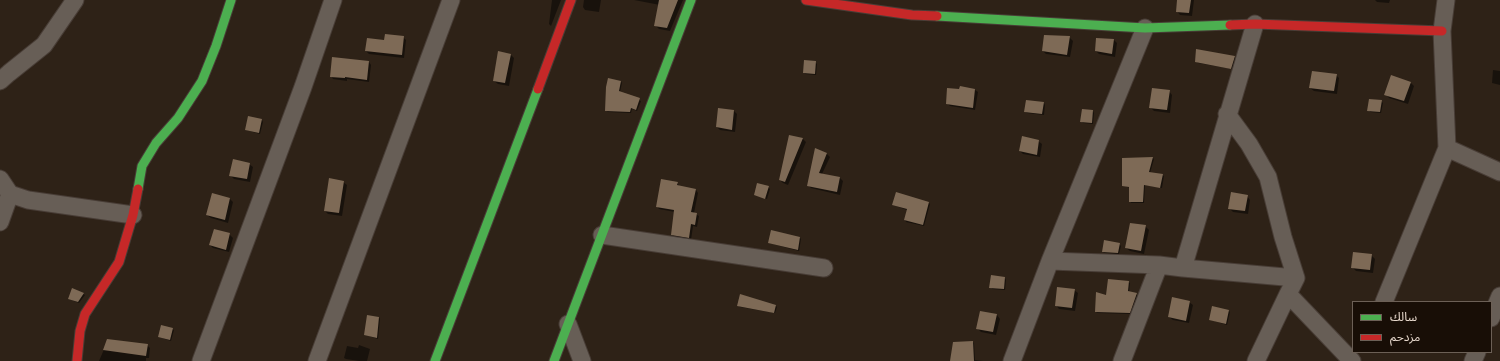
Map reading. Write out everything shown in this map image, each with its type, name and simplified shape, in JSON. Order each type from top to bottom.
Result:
[{"type":"street","points":[[0,81],[9,72],[44,45],[75,0]]},
{"type":"street","points":[[77,361],[80,331],[85,314],[120,262],[133,215],[142,166],[156,143],[178,118],[202,81],[216,46],[230,0]]},
{"type":"street","points":[[201,361],[303,87],[333,0]]},
{"type":"street","points":[[317,361],[451,0]]},
{"type":"street","points":[[435,361],[473,264],[571,0]]},
{"type":"street","points":[[554,361],[691,0]]},
{"type":"street","points":[[806,0],[912,15],[1145,28],[1255,24],[1442,31]]},
{"type":"street","points":[[1384,301],[1447,148],[1442,31],[1446,0]]},
{"type":"street","points":[[1183,268],[1227,114],[1255,24]]},
{"type":"street","points":[[1012,361],[1050,262],[1145,28]]},
{"type":"street","points":[[1227,114],[1249,144],[1268,177],[1283,237],[1296,278],[1256,361]]},
{"type":"street","points":[[1447,148],[1500,172]]},
{"type":"street","points":[[0,179],[10,194],[28,200],[133,215]]},
{"type":"street","points":[[0,222],[10,194]]},
{"type":"street","points":[[602,235],[824,268]]},
{"type":"street","points":[[1050,262],[1159,264],[1183,268],[1296,278]]},
{"type":"street","points":[[1122,361],[1159,264]]},
{"type":"street","points":[[1288,294],[1352,361]]},
{"type":"street","points":[[1492,316],[1500,296]]},
{"type":"street","points":[[568,324],[582,361]]},
{"type":"building","points":[[659,0],[678,0],[667,28],[654,26]]},
{"type":"building","points":[[1177,0],[1191,0],[1189,13],[1176,12]]},
{"type":"building","points":[[385,34],[404,36],[402,55],[365,51],[367,38],[384,40]]},
{"type":"building","points":[[1044,35],[1070,36],[1067,55],[1042,51]]},
{"type":"building","points":[[1096,38],[1114,39],[1112,54],[1095,51]]},
{"type":"building","points":[[1196,49],[1235,56],[1231,69],[1195,62]]},
{"type":"building","points":[[498,51],[511,54],[505,83],[493,81]]},
{"type":"building","points":[[332,57],[369,61],[367,80],[345,77],[330,77]]},
{"type":"building","points":[[804,60],[816,61],[815,74],[803,73]]},
{"type":"building","points":[[1312,71],[1337,74],[1334,91],[1309,88]]},
{"type":"building","points":[[1391,75],[1411,82],[1404,101],[1384,95]]},
{"type":"building","points":[[608,78],[621,81],[619,91],[640,98],[636,110],[631,108],[630,112],[605,111]]},
{"type":"building","points":[[960,86],[975,89],[973,108],[946,104],[947,88],[959,89]]},
{"type":"building","points":[[1152,88],[1170,90],[1167,110],[1149,108]]},
{"type":"building","points":[[1369,99],[1382,100],[1380,112],[1367,111]]},
{"type":"building","points":[[1026,100],[1044,102],[1042,114],[1024,112]]},
{"type":"building","points":[[718,108],[734,110],[732,130],[716,127]]},
{"type":"building","points":[[1082,109],[1093,110],[1092,123],[1080,122]]},
{"type":"building","points":[[248,116],[262,119],[259,133],[245,130]]},
{"type":"building","points":[[789,135],[803,138],[785,182],[779,180]]},
{"type":"building","points":[[1022,136],[1039,140],[1037,155],[1019,151]]},
{"type":"building","points":[[815,148],[827,153],[819,173],[840,177],[837,192],[807,186]]},
{"type":"building","points":[[1153,157],[1149,172],[1163,174],[1160,188],[1144,185],[1143,202],[1129,202],[1129,187],[1122,186],[1122,158]]},
{"type":"building","points":[[233,159],[250,163],[247,179],[229,176]]},
{"type":"building","points":[[329,178],[344,181],[339,213],[324,211]]},
{"type":"building","points":[[661,179],[678,182],[677,185],[696,189],[691,212],[697,213],[695,225],[691,224],[689,238],[671,235],[674,210],[656,207]]},
{"type":"building","points":[[757,183],[769,186],[765,199],[754,195]]},
{"type":"building","points":[[896,192],[929,202],[923,225],[904,220],[907,209],[892,205]]},
{"type":"building","points":[[1231,192],[1248,195],[1245,211],[1228,209]]},
{"type":"building","points":[[212,193],[230,198],[225,220],[206,215]]},
{"type":"building","points":[[1130,223],[1146,225],[1141,251],[1125,248]]},
{"type":"building","points":[[214,229],[230,233],[226,250],[209,245]]},
{"type":"building","points":[[771,230],[800,237],[798,250],[768,243]]},
{"type":"building","points":[[1104,240],[1120,243],[1118,253],[1102,252]]},
{"type":"building","points":[[1353,252],[1372,254],[1370,270],[1351,268]]},
{"type":"building","points":[[991,275],[1005,277],[1004,289],[989,288]]},
{"type":"building","points":[[1108,279],[1129,281],[1128,291],[1137,293],[1130,313],[1095,312],[1096,292],[1106,295]]},
{"type":"building","points":[[1057,287],[1075,289],[1072,308],[1055,306]]},
{"type":"building","points":[[72,288],[84,293],[78,302],[68,299]]},
{"type":"building","points":[[740,294],[776,305],[774,313],[737,306]]},
{"type":"building","points":[[1172,297],[1190,301],[1186,321],[1168,317]]},
{"type":"building","points":[[1212,306],[1229,310],[1226,324],[1209,320]]},
{"type":"building","points":[[980,311],[997,314],[993,332],[976,329]]},
{"type":"building","points":[[367,315],[379,317],[377,338],[364,335]]},
{"type":"building","points":[[161,325],[173,328],[170,340],[158,337]]},
{"type":"building","points":[[107,339],[148,344],[146,356],[103,350]]},
{"type":"building","points":[[973,341],[974,361],[950,361],[953,342]]},
{"type":"traffic: fast","points":[[138,189],[142,166],[156,143],[178,118],[202,81],[216,46],[231,0]]},
{"type":"traffic: fast","points":[[554,361],[691,0]]},
{"type":"traffic: fast","points":[[937,16],[1145,28],[1230,25]]},
{"type":"traffic: fast","points":[[435,361],[538,89]]},
{"type":"traffic: jam","points":[[538,89],[571,0]]},
{"type":"traffic: jam","points":[[806,0],[912,15],[937,16]]},
{"type":"traffic: jam","points":[[1230,25],[1255,24],[1442,31]]},
{"type":"traffic: jam","points":[[77,361],[80,331],[85,314],[119,262],[133,215],[138,189]]}]
